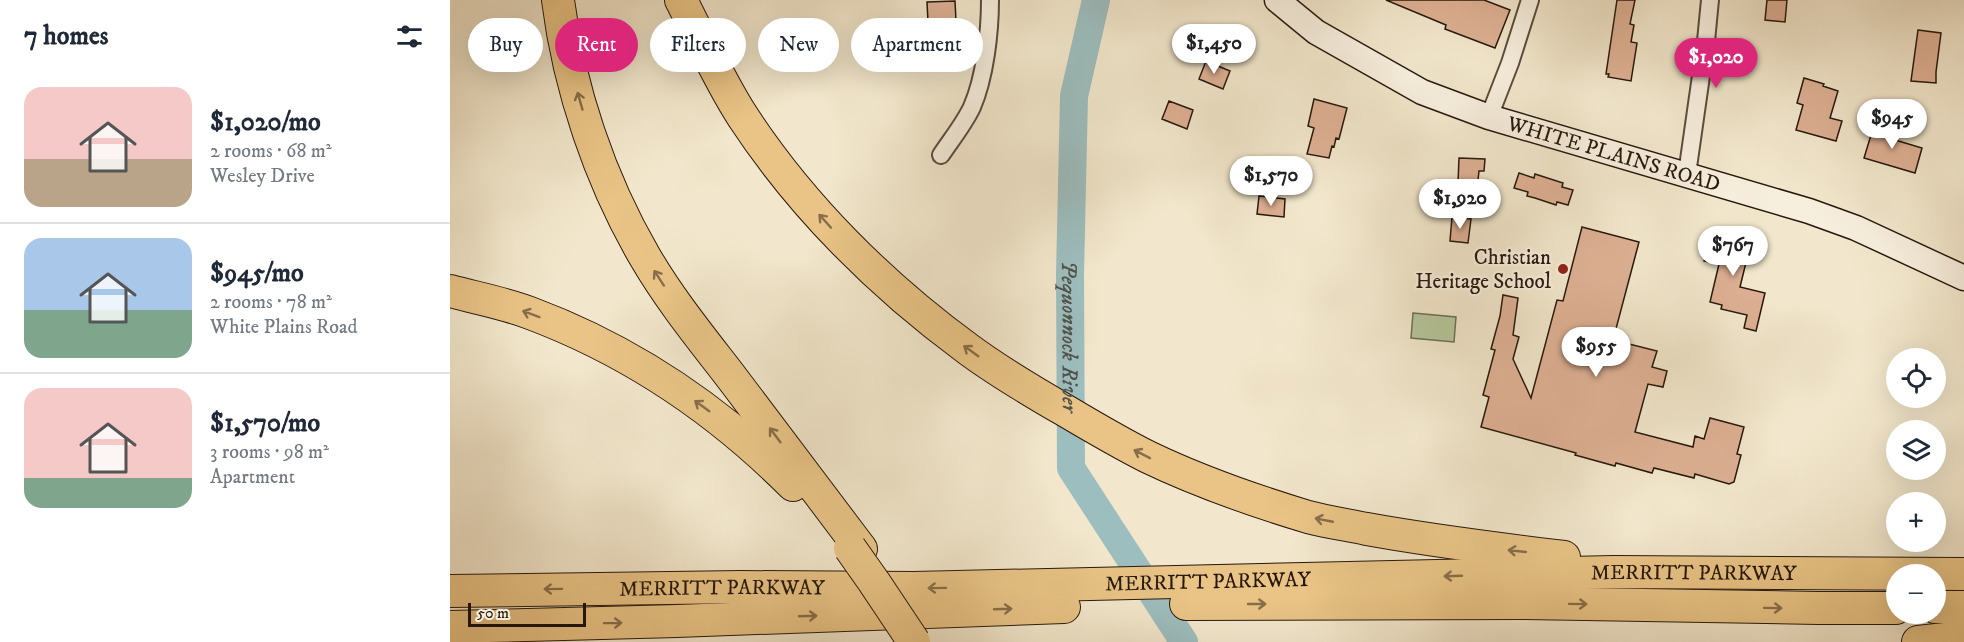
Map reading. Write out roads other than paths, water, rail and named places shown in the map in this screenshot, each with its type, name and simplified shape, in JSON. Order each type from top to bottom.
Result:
[{"type":"highway","points":[[558,0],[571,67],[588,128],[612,192],[644,256],[855,549],[914,642]]},
{"type":"highway","points":[[681,0],[712,63],[743,116],[782,170],[825,221],[875,273],[969,350],[1019,384],[1149,458],[1232,491],[1310,517],[1420,538],[1566,557],[1755,560],[1886,572]]},
{"type":"highway","points":[[450,291],[528,312],[571,330],[651,372],[726,424],[776,468],[855,549]]},
{"type":"highway","name":"MERRITT PARKWAY","points":[[450,591],[741,587],[914,588],[1129,595],[1192,594],[1602,573],[1886,572]]},
{"type":"highway","name":"MERRITT PARKWAY","points":[[1946,574],[1964,574]]},
{"type":"highway","name":"MERRITT PARKWAY","points":[[1192,594],[1522,603],[1886,608]]},
{"type":"highway","name":"MERRITT PARKWAY","points":[[450,627],[653,622],[977,609],[1129,595]]},
{"type":"highway","points":[[1946,607],[1964,607]]},
{"type":"highway","points":[[1918,642],[1964,637]]},
{"type":"main road","name":"WHITE PLAINS ROAD","points":[[1277,0],[1316,32],[1422,92],[1489,117],[1763,196],[1856,228],[1962,273]]},
{"type":"street","points":[[941,155],[971,108],[981,73],[990,19],[990,0]]},
{"type":"street","points":[[1489,117],[1510,63],[1530,0]]},
{"type":"street","points":[[1687,174],[1710,0]]},
{"type":"waterway","name":"Pequonnock River","points":[[1096,0],[1074,96],[1070,275],[1071,468],[1184,642]]},
{"type":"place","name":"Christian Heritage School","points":[[1563,269]]}]
